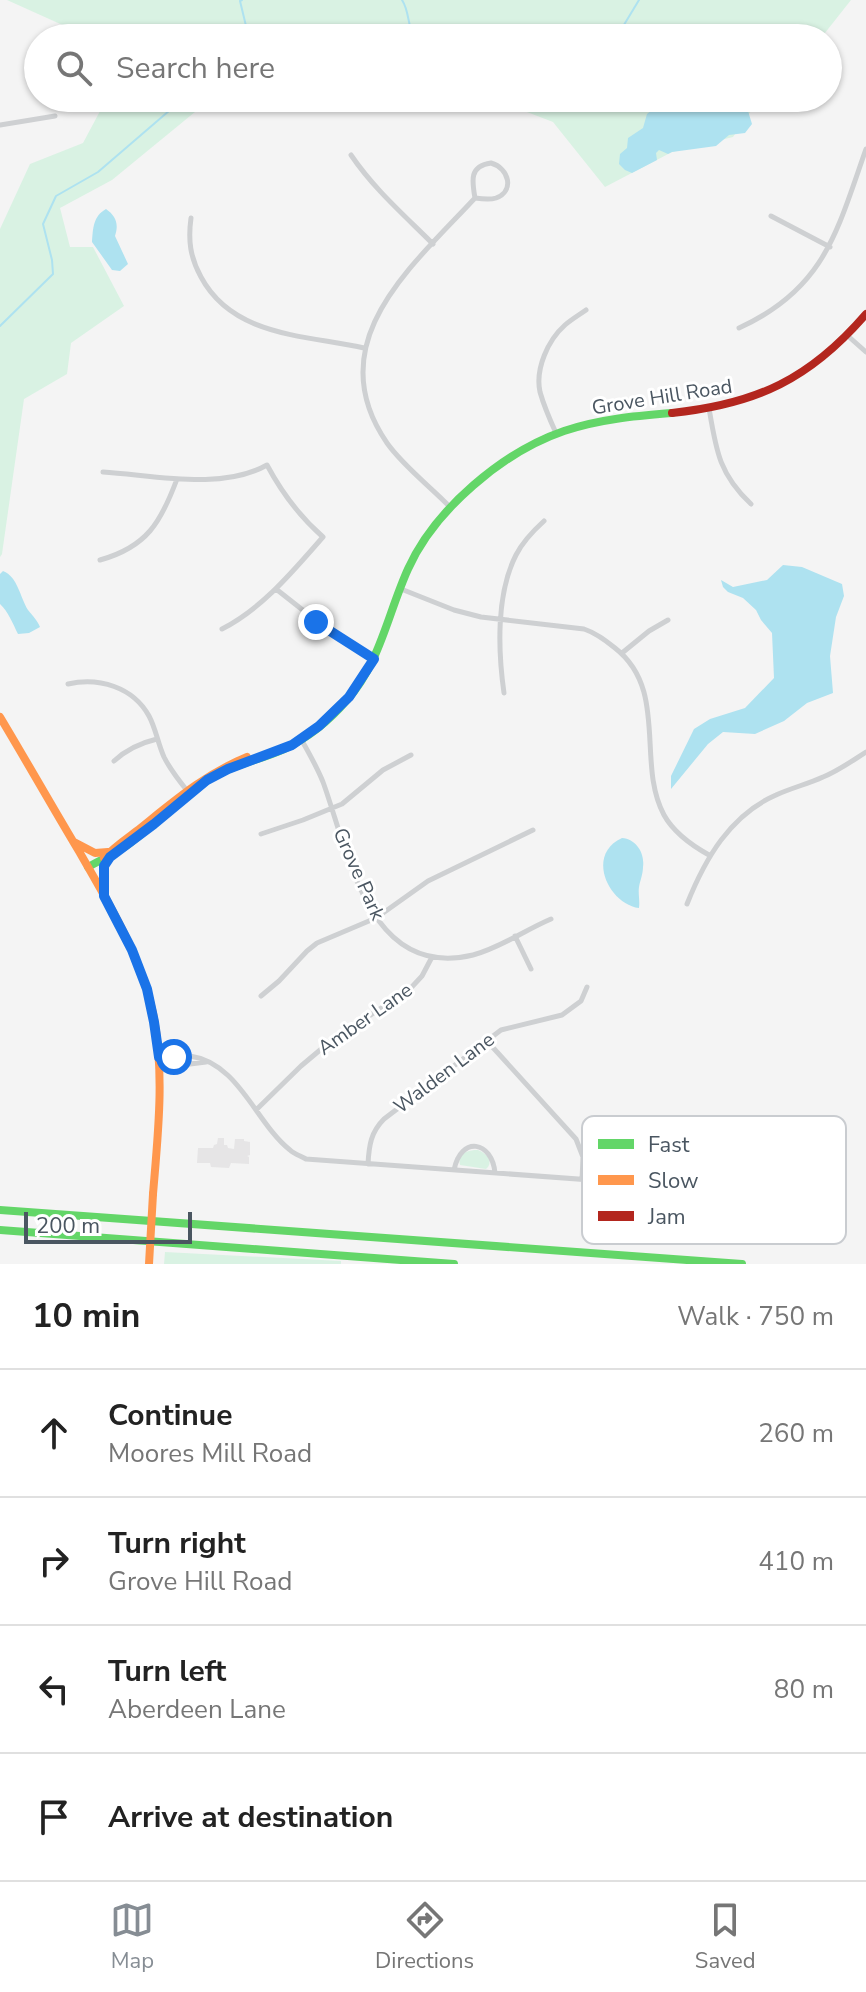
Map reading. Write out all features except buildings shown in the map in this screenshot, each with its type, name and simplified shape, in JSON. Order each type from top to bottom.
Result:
[{"type":"main road","name":"Grove Hill Road","points":[[88,867],[154,824],[189,792],[222,772],[292,745],[319,726],[349,697],[374,659],[419,549],[451,508],[503,462],[556,433],[599,421],[709,408],[752,398],[781,385],[821,360],[848,336],[866,314]]},
{"type":"main road","points":[[0,717],[104,896],[132,950],[147,989],[159,1057],[159,1108],[149,1264]]},
{"type":"main road","points":[[73,842],[107,855],[104,896]]},
{"type":"main road","points":[[0,1210],[742,1264]]},
{"type":"main road","points":[[0,1230],[454,1264]]},
{"type":"street","points":[[0,125],[55,116]]},
{"type":"street","points":[[739,328],[761,319],[811,275],[830,247],[864,162],[866,149]]},
{"type":"street","points":[[351,155],[383,196],[433,244]]},
{"type":"street","points":[[451,508],[401,460],[381,433],[367,402],[363,374],[364,348],[386,300],[475,198],[495,198],[505,191],[508,185],[506,172],[491,163],[474,171],[472,183],[475,198]]},
{"type":"street","points":[[771,216],[830,247]]},
{"type":"street","points":[[191,218],[189,241],[196,268],[206,287],[229,311],[246,322],[271,330],[364,348]]},
{"type":"street","points":[[556,433],[540,392],[540,372],[551,342],[564,326],[586,310]]},
{"type":"street","points":[[848,336],[866,352]]},
{"type":"street","points":[[709,408],[723,468],[729,480],[751,504]]},
{"type":"street","points":[[103,472],[177,479],[216,479],[255,472],[267,465],[295,509],[323,537],[276,589],[222,629]]},
{"type":"street","points":[[100,560],[126,550],[148,534],[164,513],[177,479]]},
{"type":"street","points":[[504,693],[500,663],[508,574],[527,538],[544,521]]},
{"type":"street","points":[[276,589],[327,630],[374,659]]},
{"type":"street","points":[[401,589],[481,617],[584,629],[622,653],[643,690],[648,709],[654,788],[663,812],[678,834],[709,855]]},
{"type":"street","points":[[622,653],[668,620]]},
{"type":"street","points":[[68,684],[100,682],[127,693],[147,712],[168,764],[189,792]]},
{"type":"street","name":"Grove Park","points":[[301,738],[323,781],[346,855],[376,918],[389,935],[405,947],[432,957],[474,955],[551,919]]},
{"type":"street","points":[[114,761],[139,744],[157,739]]},
{"type":"street","points":[[687,904],[709,855],[730,828],[774,795],[823,777],[866,752]]},
{"type":"street","points":[[261,834],[332,810],[353,797],[389,766],[411,755]]},
{"type":"street","points":[[261,996],[317,943],[376,918],[428,881],[533,830]]},
{"type":"street","points":[[515,936],[531,969]]},
{"type":"street","name":"Amber Lane","points":[[256,1110],[332,1040],[409,990],[422,976],[432,957]]},
{"type":"street","name":"Walden Lane","points":[[368,1164],[370,1141],[378,1125],[501,1030],[562,1015],[581,1001],[587,987]]},
{"type":"street","points":[[487,1041],[576,1139],[582,1154]]},
{"type":"street","points":[[159,1057],[191,1056],[219,1067],[290,1151],[306,1159],[582,1180]]},
{"type":"street","points":[[158,1068],[207,1062]]},
{"type":"street","points":[[454,1170],[461,1152],[474,1146],[492,1158],[495,1173]]},
{"type":"shaded area","points":[[218,1138],[224,1138],[224,1145],[234,1149],[235,1139],[250,1142],[249,1164],[231,1163],[229,1168],[197,1163],[198,1148],[213,1148]]},
{"type":"green space","points":[[7,0],[851,0],[832,24],[60,24]]},
{"type":"green space","points":[[100,112],[195,112],[112,180],[60,208],[70,247],[93,247],[124,306],[71,343],[67,374],[24,399],[0,557],[0,229],[30,164],[83,143]]},
{"type":"green space","points":[[527,112],[750,112],[733,137],[672,152],[605,187],[553,122]]},
{"type":"green space","points":[[478,1150],[489,1159],[486,1169],[460,1165],[462,1155]]},
{"type":"green space","points":[[165,1252],[341,1261],[341,1264],[164,1264]]},
{"type":"water","points":[[748,112],[752,124],[745,133],[729,135],[716,146],[668,154],[659,150],[657,160],[632,173],[619,164],[620,154],[627,148],[628,138],[643,128],[647,114]]},
{"type":"water","points":[[106,209],[116,221],[115,236],[128,264],[120,271],[112,270],[92,242],[96,219]]},
{"type":"water","points":[[783,565],[802,567],[842,584],[844,596],[836,617],[830,656],[833,693],[807,703],[784,721],[755,734],[723,732],[708,744],[671,789],[671,776],[694,729],[710,719],[745,708],[774,678],[772,633],[756,610],[743,598],[728,592],[721,580],[733,587],[767,580]]},
{"type":"water","points":[[3,571],[15,583],[40,627],[29,633],[18,634],[0,604],[0,574]]},
{"type":"water","points":[[622,838],[635,844],[643,857],[639,908],[618,898],[605,878],[605,856],[611,846]]},
{"type":"waterway","points":[[242,0],[246,24]]},
{"type":"waterway","points":[[402,0],[410,24]]},
{"type":"waterway","points":[[624,24],[639,0]]},
{"type":"waterway","points":[[0,326],[53,274],[43,224],[56,196],[98,172],[168,112]]},
{"type":"traffic: fast","points":[[88,867],[130,843],[211,778],[293,745],[333,715],[368,670],[408,569],[420,547],[435,525],[473,485],[518,453],[564,431],[604,421],[672,413]]},
{"type":"traffic: fast","points":[[0,1210],[742,1264]]},
{"type":"traffic: fast","points":[[0,1230],[454,1264]]},
{"type":"traffic: slow","points":[[0,717],[112,910],[132,950],[147,991],[157,1035],[160,1080],[153,1194]]},
{"type":"traffic: slow","points":[[104,858],[190,789],[247,757]]},
{"type":"traffic: slow","points":[[74,842],[95,853],[108,852]]},
{"type":"traffic: slow","points":[[104,892],[104,866],[110,857]]},
{"type":"traffic: slow","points":[[149,1264],[153,1194]]},
{"type":"traffic: jam","points":[[672,413],[730,403],[780,384],[824,356],[866,314]]},
{"type":"route","points":[[174,1057],[159,1057],[147,989],[118,919],[104,896],[104,866],[110,857],[207,780],[292,745],[319,726],[349,697],[374,659],[316,622]]}]
